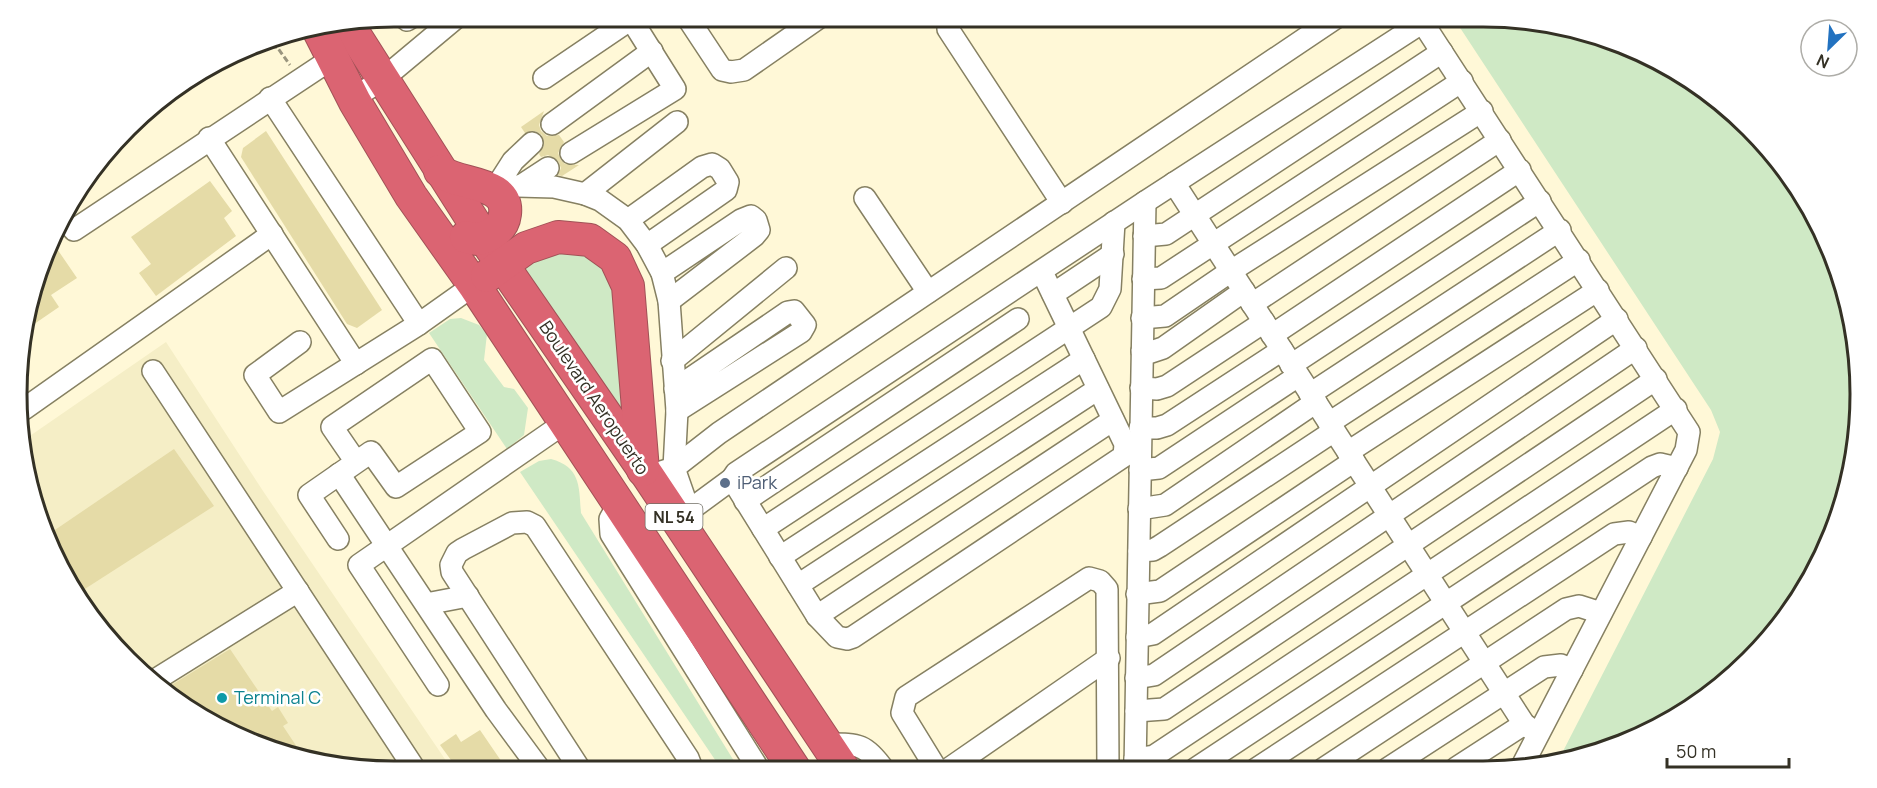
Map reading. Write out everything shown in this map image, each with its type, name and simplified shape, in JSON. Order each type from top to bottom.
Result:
[{"type":"highway","name":"Boulevard Aeropuerto","points":[[327,36],[384,78],[440,171],[484,238],[655,472],[838,761]]},
{"type":"highway","name":"Boulevard Aeropuerto","points":[[327,36],[354,100],[411,196],[474,285],[563,424],[789,761]]},
{"type":"highway","points":[[354,100],[373,111],[388,128],[453,228],[467,238],[484,238],[500,228],[505,209],[500,198],[489,185],[454,180],[440,171]]},
{"type":"highway","points":[[474,285],[537,243],[569,236],[600,244],[615,258],[627,286],[655,472]]},
{"type":"street","points":[[354,100],[384,78],[444,27]]},
{"type":"street","points":[[544,78],[620,27]]},
{"type":"street","points":[[571,153],[675,89],[638,27]]},
{"type":"street","points":[[694,27],[722,70],[731,72],[744,70],[805,27]]},
{"type":"street","points":[[655,472],[718,433],[1321,27]]},
{"type":"street","points":[[682,515],[732,479],[736,473],[1409,27]]},
{"type":"street","points":[[1426,27],[1687,426],[1690,438],[1677,468],[1572,670],[1531,729],[1523,759]]},
{"type":"street","points":[[948,29],[1062,203]]},
{"type":"street","points":[[74,230],[300,79],[327,36]]},
{"type":"street","points":[[552,124],[652,51]]},
{"type":"street","points":[[1144,236],[1166,234],[1442,52]]},
{"type":"street","points":[[1143,279],[1161,278],[1462,81]]},
{"type":"street","points":[[270,98],[419,324]]},
{"type":"street","points":[[1143,318],[1165,316],[1231,271],[1482,111]]},
{"type":"street","points":[[585,194],[677,122]]},
{"type":"street","points":[[209,138],[356,364]]},
{"type":"street","points":[[1140,428],[1157,429],[1167,425],[1500,140]]},
{"type":"street","points":[[489,185],[532,143]]},
{"type":"street","points":[[628,220],[702,167],[712,164],[720,169],[728,182],[726,190],[647,245]]},
{"type":"street","points":[[522,185],[548,168]]},
{"type":"street","points":[[1140,470],[1159,468],[1272,335],[1520,170]]},
{"type":"street","points":[[1174,183],[1484,663],[1531,729]]},
{"type":"street","points":[[489,185],[554,187],[585,194],[600,200],[628,220],[647,245],[662,273],[669,301],[677,411],[655,472]]},
{"type":"street","points":[[865,198],[928,292]]},
{"type":"street","points":[[1141,388],[1167,386],[1540,201]]},
{"type":"street","points":[[1135,761],[1144,202]]},
{"type":"street","points":[[662,273],[741,220],[751,216],[756,220],[759,230],[754,236],[669,301]]},
{"type":"street","points":[[762,529],[1101,307],[1107,299],[1113,254],[1114,222]]},
{"type":"street","points":[[1139,508],[1165,505],[1313,398],[1560,231]]},
{"type":"street","points":[[28,407],[272,234]]},
{"type":"street","points":[[1053,294],[1113,254]]},
{"type":"street","points":[[1138,551],[1153,550],[1160,546],[1579,260]]},
{"type":"street","points":[[672,361],[786,268]]},
{"type":"street","points":[[732,479],[817,616],[831,632],[847,639],[1121,459],[1126,449],[1042,272]]},
{"type":"street","points":[[300,342],[255,375],[279,412],[419,324],[474,285]]},
{"type":"street","points":[[1137,594],[1160,591],[1351,457],[1598,290]]},
{"type":"street","points":[[1003,297],[1038,347]]},
{"type":"street","points":[[675,389],[788,312],[794,311],[802,318],[805,325],[801,332],[677,411]]},
{"type":"street","points":[[745,501],[1018,319]]},
{"type":"street","points":[[1137,637],[1154,634],[1617,319]]},
{"type":"street","points":[[1142,351],[1151,352],[1163,348],[1272,335]]},
{"type":"street","points":[[1136,678],[1154,675],[1636,348]]},
{"type":"street","points":[[338,539],[309,495],[371,452],[396,487],[480,432],[432,359],[332,427],[356,462]]},
{"type":"street","points":[[780,558],[1084,359]]},
{"type":"street","points":[[153,371],[409,761]]},
{"type":"street","points":[[1136,711],[1164,709],[1656,379]]},
{"type":"street","points":[[798,585],[1098,389]]},
{"type":"street","points":[[1142,761],[1154,756],[1676,409]]},
{"type":"street","points":[[817,616],[1113,420]]},
{"type":"street","points":[[438,685],[359,565],[563,424]]},
{"type":"street","points":[[1207,761],[1652,467],[1660,464],[1677,468]]},
{"type":"street","points":[[339,474],[496,710],[534,761]]},
{"type":"street","points":[[618,506],[610,519],[611,534],[753,761]]},
{"type":"street","points":[[575,761],[452,572],[457,553],[512,523],[527,522],[535,526],[689,761]]},
{"type":"street","points":[[1268,761],[1614,534],[1629,532],[1641,537]]},
{"type":"street","points":[[931,761],[902,713],[906,697],[1089,578],[1100,581],[1107,589],[1108,761]]},
{"type":"street","points":[[160,677],[298,591]]},
{"type":"street","points":[[426,604],[468,596]]},
{"type":"street","points":[[1335,761],[1566,609],[1579,606],[1601,613]]},
{"type":"street","points":[[959,761],[1109,658]]},
{"type":"street","points":[[1400,761],[1544,667],[1561,665],[1572,670]]},
{"type":"street","points":[[761,719],[782,761]]},
{"type":"street","points":[[1469,761],[1531,729]]},
{"type":"street","points":[[826,744],[855,744],[871,751],[878,761]]},
{"type":"path","points":[[276,46],[300,79]]},
{"type":"shaded area","points":[[166,342],[263,491],[446,761],[346,758],[276,742],[210,712],[171,685],[134,654],[118,636],[76,578],[46,512],[34,466],[30,436]]},
{"type":"green space","points":[[1460,27],[1531,30],[1601,46],[1666,76],[1725,118],[1759,152],[1801,211],[1831,276],[1847,346],[1850,394],[1843,466],[1831,512],[1822,534],[1801,578],[1788,598],[1743,654],[1687,699],[1623,733],[1601,742],[1563,752],[1713,459],[1720,432],[1711,410]]},
{"type":"green space","points":[[578,249],[616,277],[632,441],[525,271],[524,262],[534,256]]},
{"type":"green space","points":[[461,318],[479,325],[487,334],[484,360],[504,387],[514,389],[528,408],[524,435],[507,449],[429,333],[450,319]]},
{"type":"green space","points":[[551,459],[568,467],[573,473],[579,487],[581,513],[734,761],[716,761],[520,472],[539,461]]},
{"type":"building","points":[[544,111],[539,125],[541,131],[547,136],[559,135],[564,142],[558,153],[561,160],[565,164],[579,165],[562,176],[558,175],[561,168],[558,161],[548,155],[541,157],[539,154],[544,146],[542,135],[535,131],[525,133],[521,127]]},
{"type":"building","points":[[266,131],[382,310],[357,328],[347,324],[241,157],[243,148]]},
{"type":"building","points":[[210,181],[232,211],[224,218],[236,236],[156,296],[139,273],[151,264],[131,237]]},
{"type":"building","points":[[57,249],[77,278],[51,295],[59,307],[34,324],[46,276]]},
{"type":"building","points":[[174,449],[214,506],[84,590],[54,531]]},
{"type":"building","name":"Terminal C","points":[[230,649],[272,711],[278,707],[288,723],[283,726],[297,748],[276,742],[232,723],[210,712],[171,685]]},
{"type":"building","points":[[480,730],[501,761],[452,761],[440,745],[456,734],[461,742]]},
{"type":"place","name":"iPark","points":[[725,483]]},
{"type":"place","name":"Terminal C","points":[[222,698]]}]
